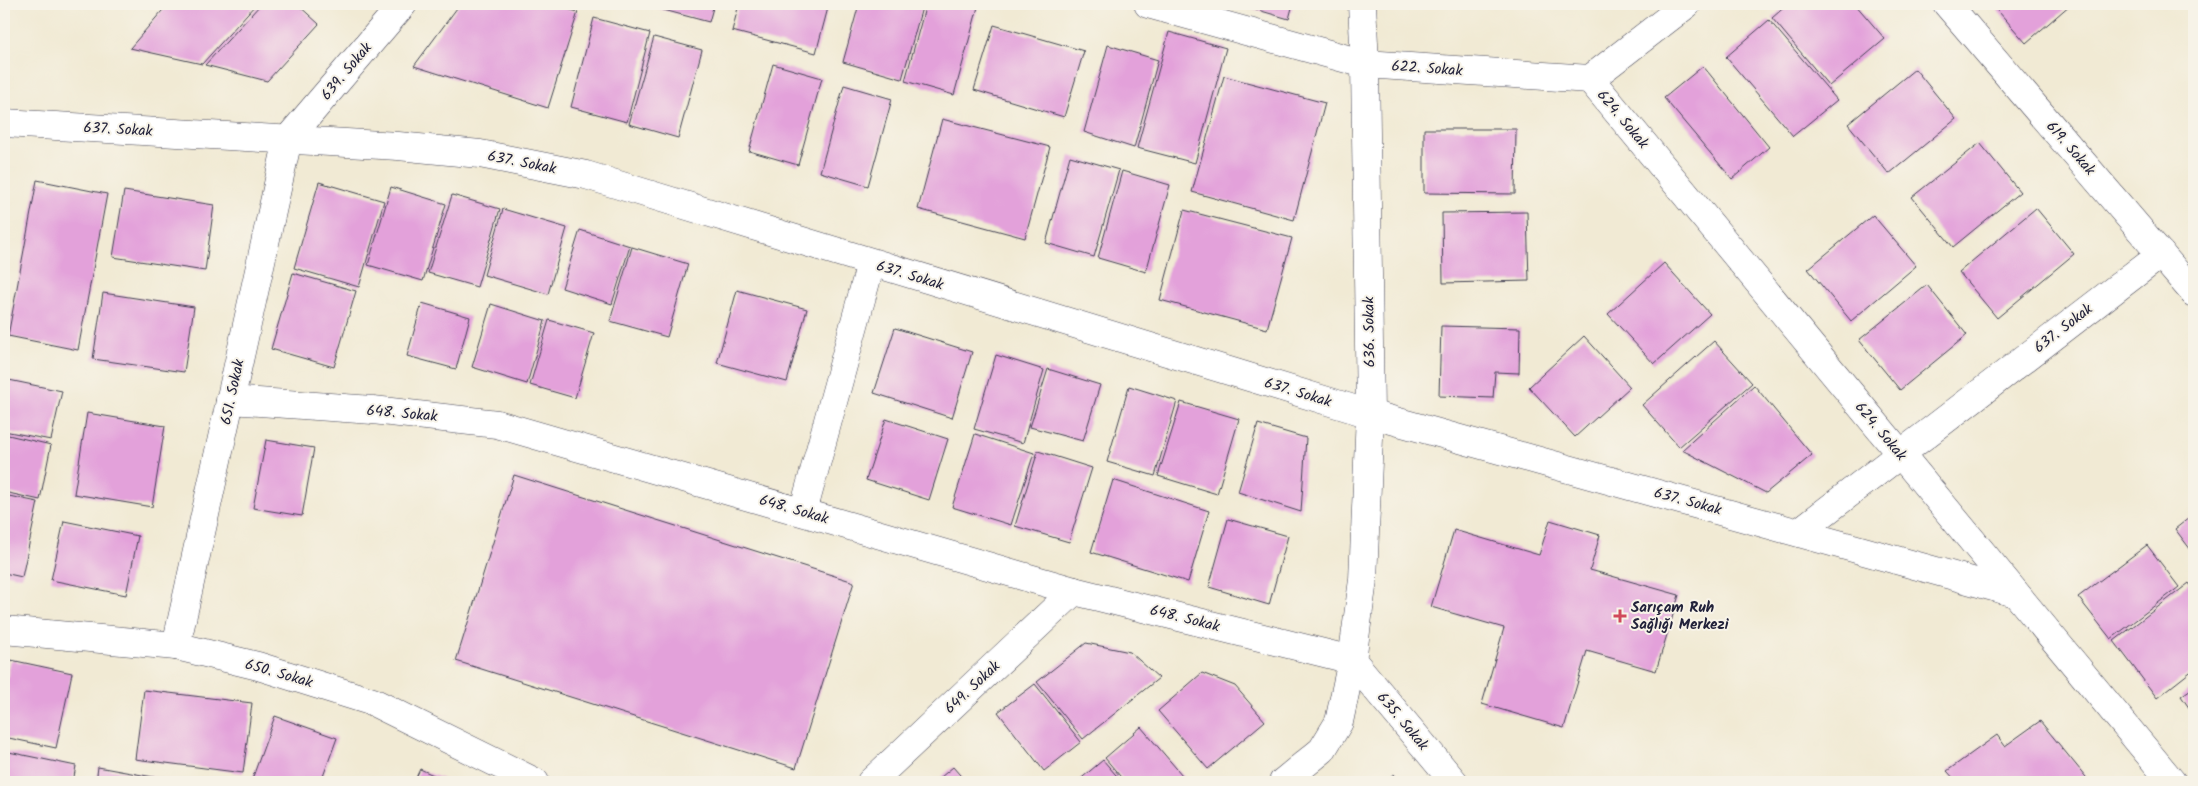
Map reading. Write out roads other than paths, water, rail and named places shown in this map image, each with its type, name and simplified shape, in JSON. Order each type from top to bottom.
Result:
[{"type":"street","name":"639. Sokak","points":[[288,139],[403,4]]},
{"type":"street","name":"622. Sokak","points":[[1148,4],[1365,64],[1590,79]]},
{"type":"street","name":"636. Sokak","points":[[1283,782],[1322,750],[1339,722],[1352,660],[1363,580],[1370,414],[1365,64],[1362,4]]},
{"type":"street","points":[[1590,79],[1687,4]]},
{"type":"street","name":"619. Sokak","points":[[1947,4],[2194,293]]},
{"type":"street","name":"624. Sokak","points":[[1590,79],[2172,782]]},
{"type":"street","name":"637. Sokak","points":[[4,123],[398,146],[480,154],[586,175],[1370,414],[2015,593]]},
{"type":"street","name":"651. Sokak","points":[[176,646],[288,139]]},
{"type":"street","name":"637. Sokak","points":[[1799,532],[2161,254]]},
{"type":"street","points":[[803,512],[871,263]]},
{"type":"street","name":"648. Sokak","points":[[230,400],[373,410],[497,424],[1074,591],[1352,660]]},
{"type":"street","name":"649. Sokak","points":[[871,782],[1074,591]]},
{"type":"street","name":"650. Sokak","points":[[4,630],[176,646],[267,668],[373,702],[536,782]]},
{"type":"street","name":"635. Sokak","points":[[1352,660],[1454,782]]},
{"type":"place","name":"Sarıçam Ruh Sağlığı Merkezi","points":[[1620,616]]}]
